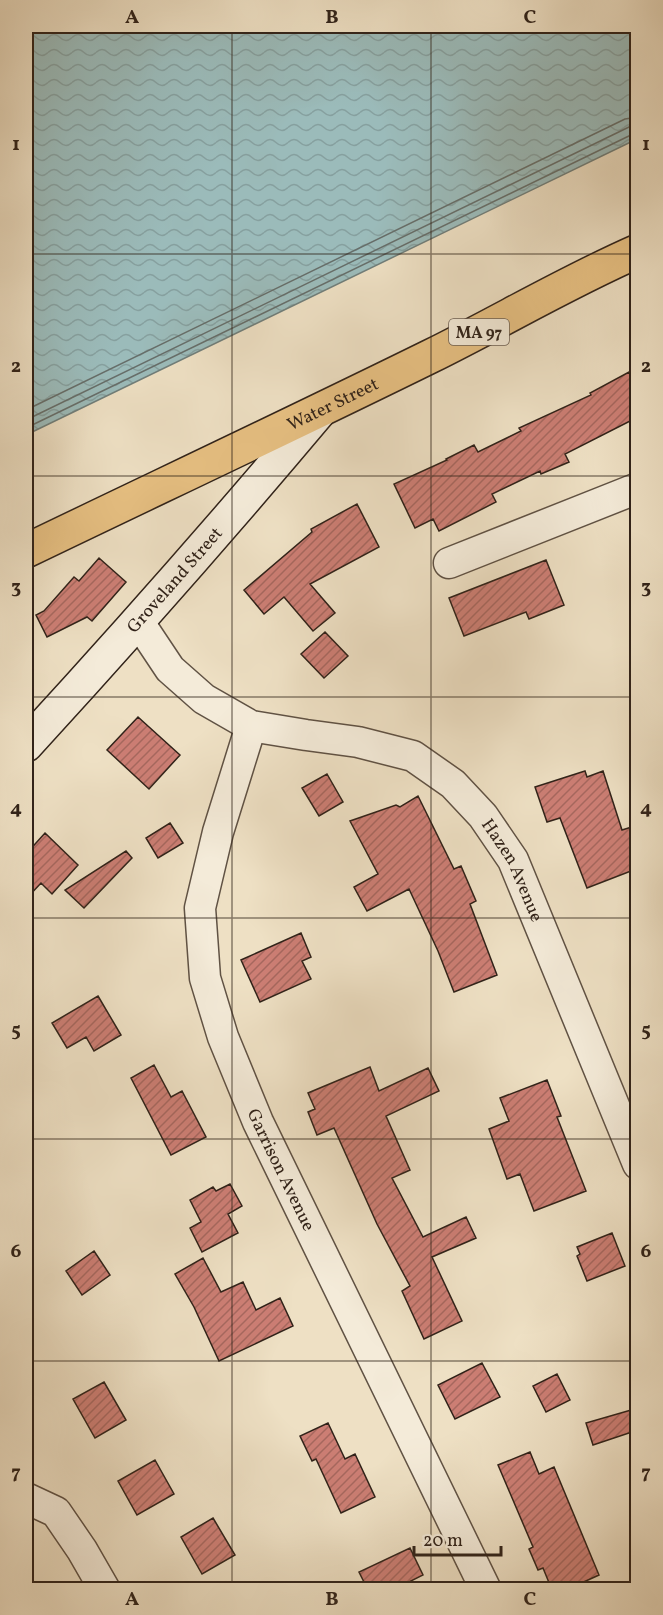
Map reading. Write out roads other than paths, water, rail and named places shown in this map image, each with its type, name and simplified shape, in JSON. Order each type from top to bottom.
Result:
[{"type":"main road","name":"Water Street","points":[[26,550],[319,412],[466,339],[611,262],[638,251]]},
{"type":"main road","name":"Groveland Street","points":[[26,745],[233,514],[319,412]]},
{"type":"street","points":[[449,562],[638,488]]},
{"type":"street","points":[[138,621],[170,669],[204,699],[251,726]]},
{"type":"street","name":"Hazen Avenue","points":[[251,726],[358,742],[413,756],[453,784],[483,816],[513,860],[638,1164]]},
{"type":"street","name":"Garrison Avenue","points":[[251,726],[218,832],[200,908],[205,978],[223,1037],[258,1122],[486,1590]]},
{"type":"street","points":[[26,1498],[56,1512],[82,1550],[105,1590]]},
{"type":"water","points":[[26,26],[637,26],[637,139],[26,435]]}]
